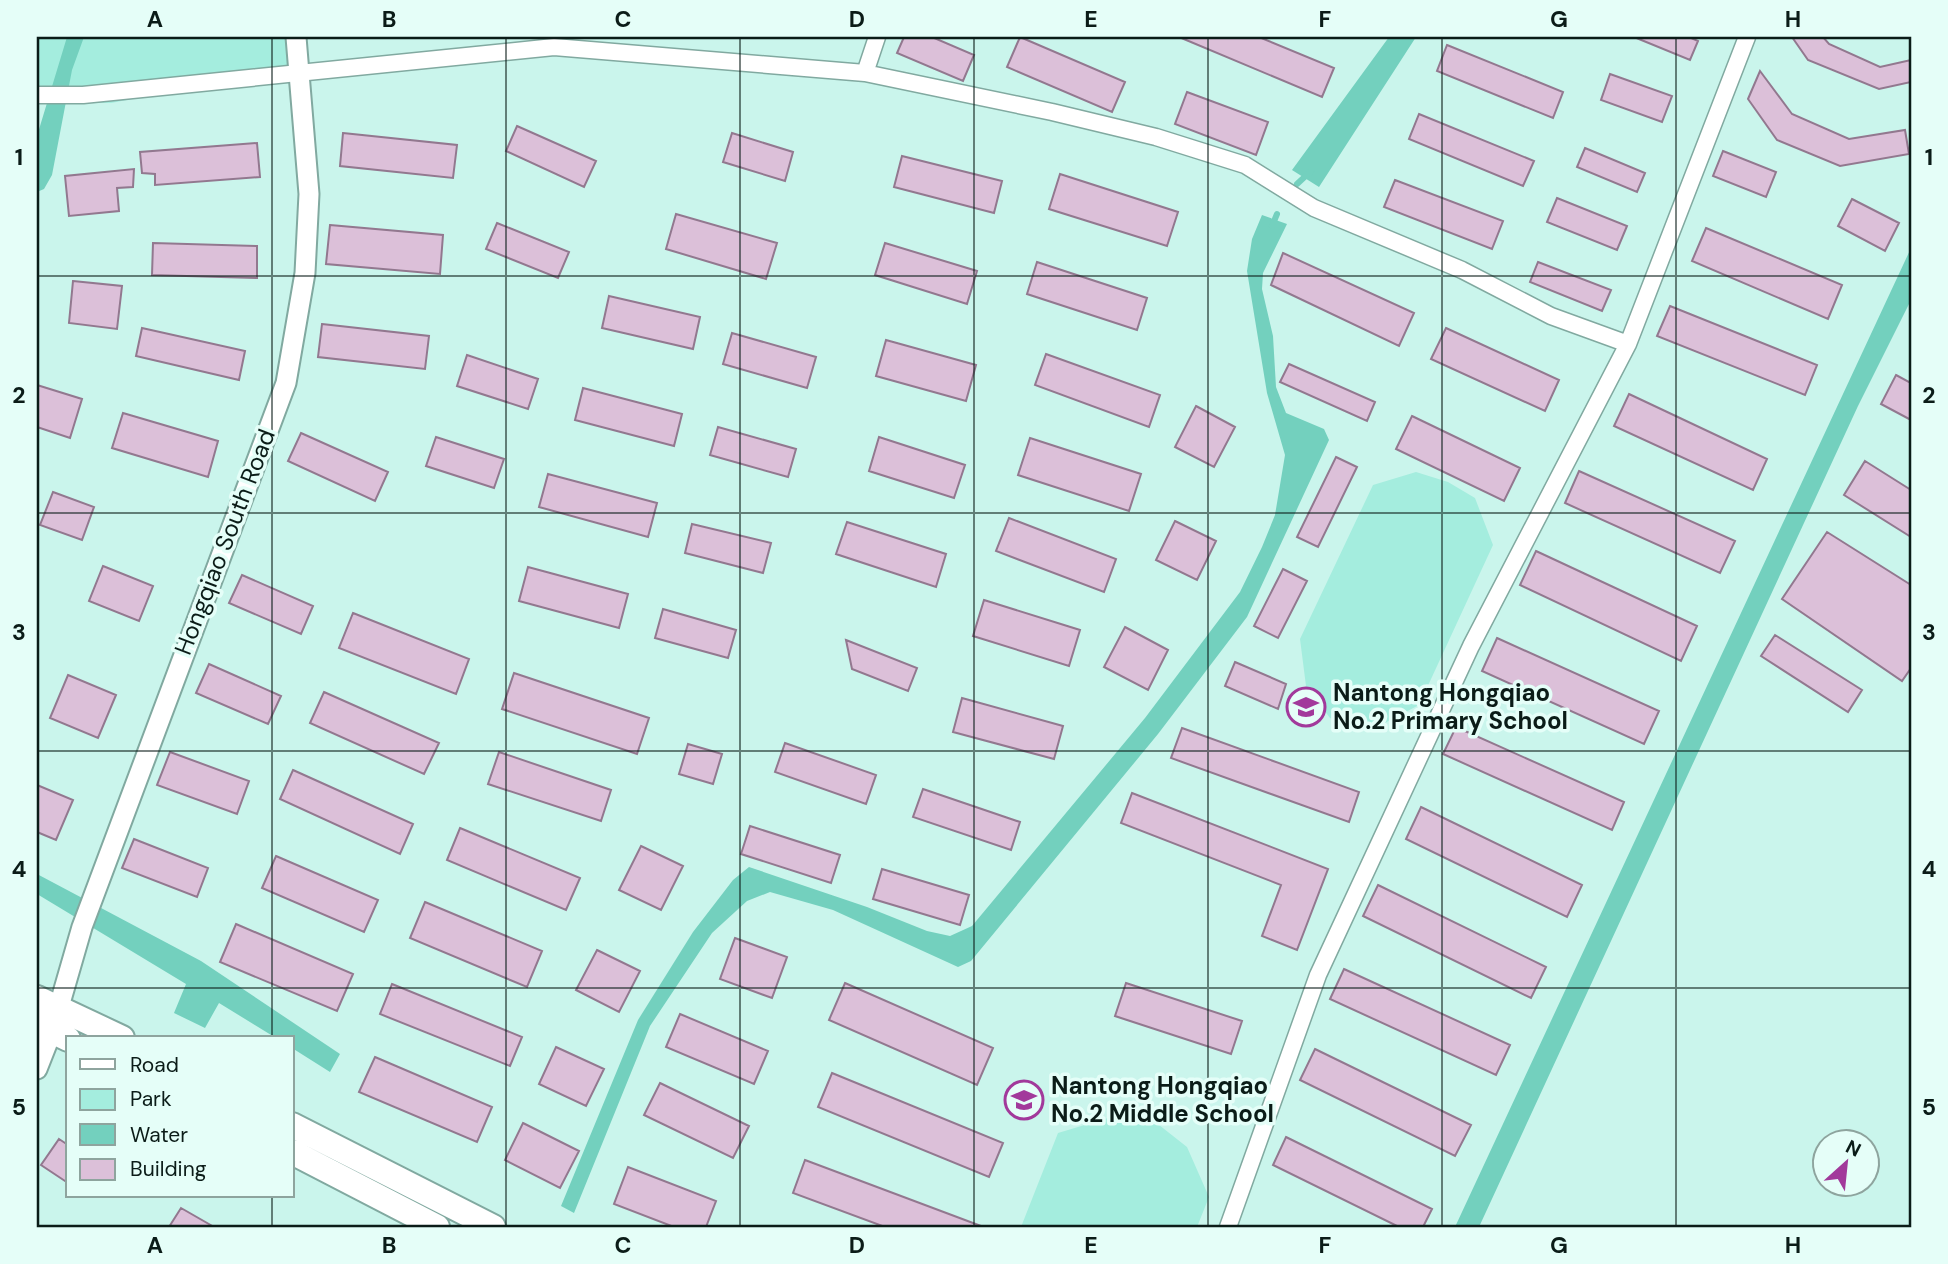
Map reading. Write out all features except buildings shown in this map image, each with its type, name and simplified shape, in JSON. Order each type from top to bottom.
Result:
[{"type":"main road","points":[[50,1020],[113,1036]]},
{"type":"main road","points":[[294,1126],[493,1227]]},
{"type":"main road","points":[[294,1153],[437,1227]]},
{"type":"street","name":"Hongqiao South Road","points":[[37,1069],[50,1020],[169,688],[286,383],[305,273],[309,194],[296,37]]},
{"type":"street","points":[[865,73],[877,37]]},
{"type":"street","points":[[1228,1227],[1318,975],[1471,646],[1629,344],[1747,37]]},
{"type":"street","points":[[37,95],[83,95],[554,47],[865,73],[1156,137],[1245,165],[1314,208],[1462,270],[1551,316],[1629,344]]},
{"type":"green space","points":[[37,37],[286,37],[294,69],[111,103],[37,102]]},
{"type":"green space","points":[[1416,472],[1448,482],[1475,498],[1493,545],[1419,705],[1379,726],[1352,727],[1330,718],[1306,686],[1300,639],[1373,485]]},
{"type":"green space","points":[[1108,1118],[1154,1121],[1187,1147],[1209,1197],[1197,1227],[1021,1227],[1058,1133]]},
{"type":"water","points":[[67,37],[84,37],[72,70],[52,175],[44,189],[37,192],[37,136]]},
{"type":"water","points":[[1389,37],[1416,37],[1319,187],[1292,170]]},
{"type":"water","points":[[1262,215],[1287,224],[1263,273],[1262,289],[1273,336],[1276,387],[1286,413],[1324,429],[1329,440],[1247,617],[1158,734],[971,961],[958,967],[833,910],[770,892],[747,901],[712,933],[650,1026],[574,1213],[561,1206],[638,1020],[693,932],[733,880],[749,867],[867,907],[927,931],[950,936],[972,926],[1145,718],[1240,592],[1275,515],[1285,455],[1267,393],[1247,271],[1252,239]]},
{"type":"water","points":[[1911,248],[1911,300],[1858,406],[1479,1227],[1455,1227]]},
{"type":"water","points":[[37,874],[201,961],[340,1054],[330,1072],[294,1049],[294,1036],[273,1036],[219,1003],[205,1028],[174,1013],[186,984],[37,894]]},
{"type":"waterway","points":[[1297,184],[1311,171]]},
{"type":"waterway","points":[[1272,226],[1277,214]]},
{"type":"place","name":"Nantong Hongqiao No.2 Primary School","points":[[1306,707]]},
{"type":"place","name":"Nantong Hongqiao No.2 Middle School","points":[[1024,1100]]}]
